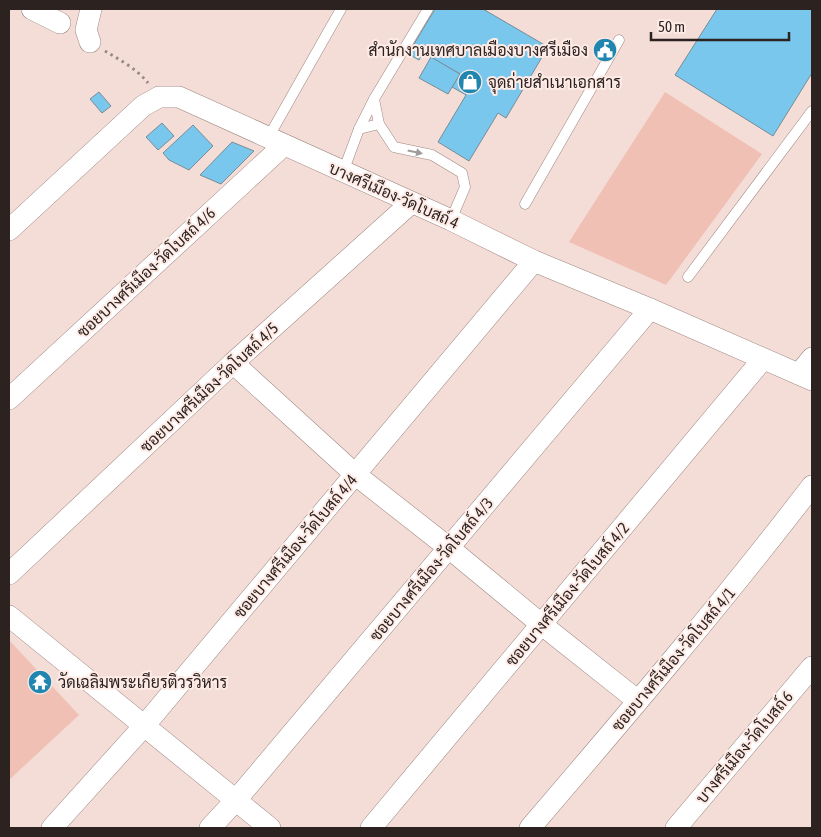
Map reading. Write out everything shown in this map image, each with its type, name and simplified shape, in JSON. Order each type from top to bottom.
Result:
[{"type":"street","points":[[32,9],[60,22]]},
{"type":"street","points":[[90,42],[86,30],[91,9]]},
{"type":"street","points":[[9,230],[143,106],[159,97]]},
{"type":"street","name":"บางศรีเมือง-วัดโบสถ์ 4","points":[[159,97],[179,97],[451,220],[534,261],[806,377]]},
{"type":"street","name":"ซอยบางศรีเมือง-วัดโบสถ์ 4/6","points":[[9,398],[276,141]]},
{"type":"street","name":"ซอยบางศรีเมือง-วัดโบสถ์ 4/5","points":[[9,574],[234,363],[411,203]]},
{"type":"street","name":"ซอยบางศรีเมือง-วัดโบสถ์ 4/4","points":[[52,828],[144,726],[534,261]]},
{"type":"street","name":"ซอยบางศรีเมือง-วัดโบสถ์ 4/3","points":[[210,828],[236,800],[650,309]]},
{"type":"street","points":[[806,377],[812,358]]},
{"type":"street","name":"ซอยบางศรีเมือง-วัดโบสถ์ 4/2","points":[[371,828],[763,360]]},
{"type":"street","points":[[234,363],[284,411],[356,475],[638,701]]},
{"type":"street","name":"ซอยบางศรีเมือง-วัดโบสถ์ 4/1","points":[[530,828],[759,555],[812,486]]},
{"type":"street","points":[[9,616],[270,828]]},
{"type":"street","name":"บางศรีเมือง-วัดโบสถ์ 6","points":[[676,828],[812,667]]},
{"type":"lane","points":[[276,141],[340,9]]},
{"type":"lane","points":[[343,172],[359,129],[374,99],[428,9]]},
{"type":"lane","points":[[525,204],[619,40]]},
{"type":"lane","points":[[374,99],[380,124],[394,147],[432,155],[462,173],[465,187],[451,220]]},
{"type":"lane","points":[[688,277],[812,111]]},
{"type":"lane","points":[[359,129],[380,124]]},
{"type":"path","points":[[90,42],[124,62],[144,78],[159,97]]},
{"type":"shaded area","points":[[665,92],[762,154],[666,285],[569,242]]},
{"type":"shaded area","points":[[9,640],[79,715],[9,780]]},
{"type":"building","points":[[435,9],[483,9],[548,47],[506,118],[498,113],[469,161],[438,142],[466,95],[452,87],[460,74],[423,53],[419,60],[408,54]]},
{"type":"building","points":[[717,9],[812,9],[812,73],[773,136],[675,75]]},
{"type":"building","points":[[431,57],[460,74],[448,94],[419,78]]},
{"type":"building","points":[[99,92],[111,106],[102,113],[90,99]]},
{"type":"building","points":[[162,123],[174,136],[158,150],[146,137]]},
{"type":"building","points":[[193,125],[213,146],[189,170],[169,160],[163,153]]},
{"type":"building","points":[[232,142],[254,151],[221,184],[200,175]]},
{"type":"place","name":"สำนักงานเทศบาลเมืองบางศรีเมือง","points":[[605,50]]},
{"type":"place","name":"จุดถ่ายสำเนาเอกสาร","points":[[470,82]]},
{"type":"place","name":"วัดเฉลิมพระเกียรติวรวิหาร","points":[[40,682]]}]
